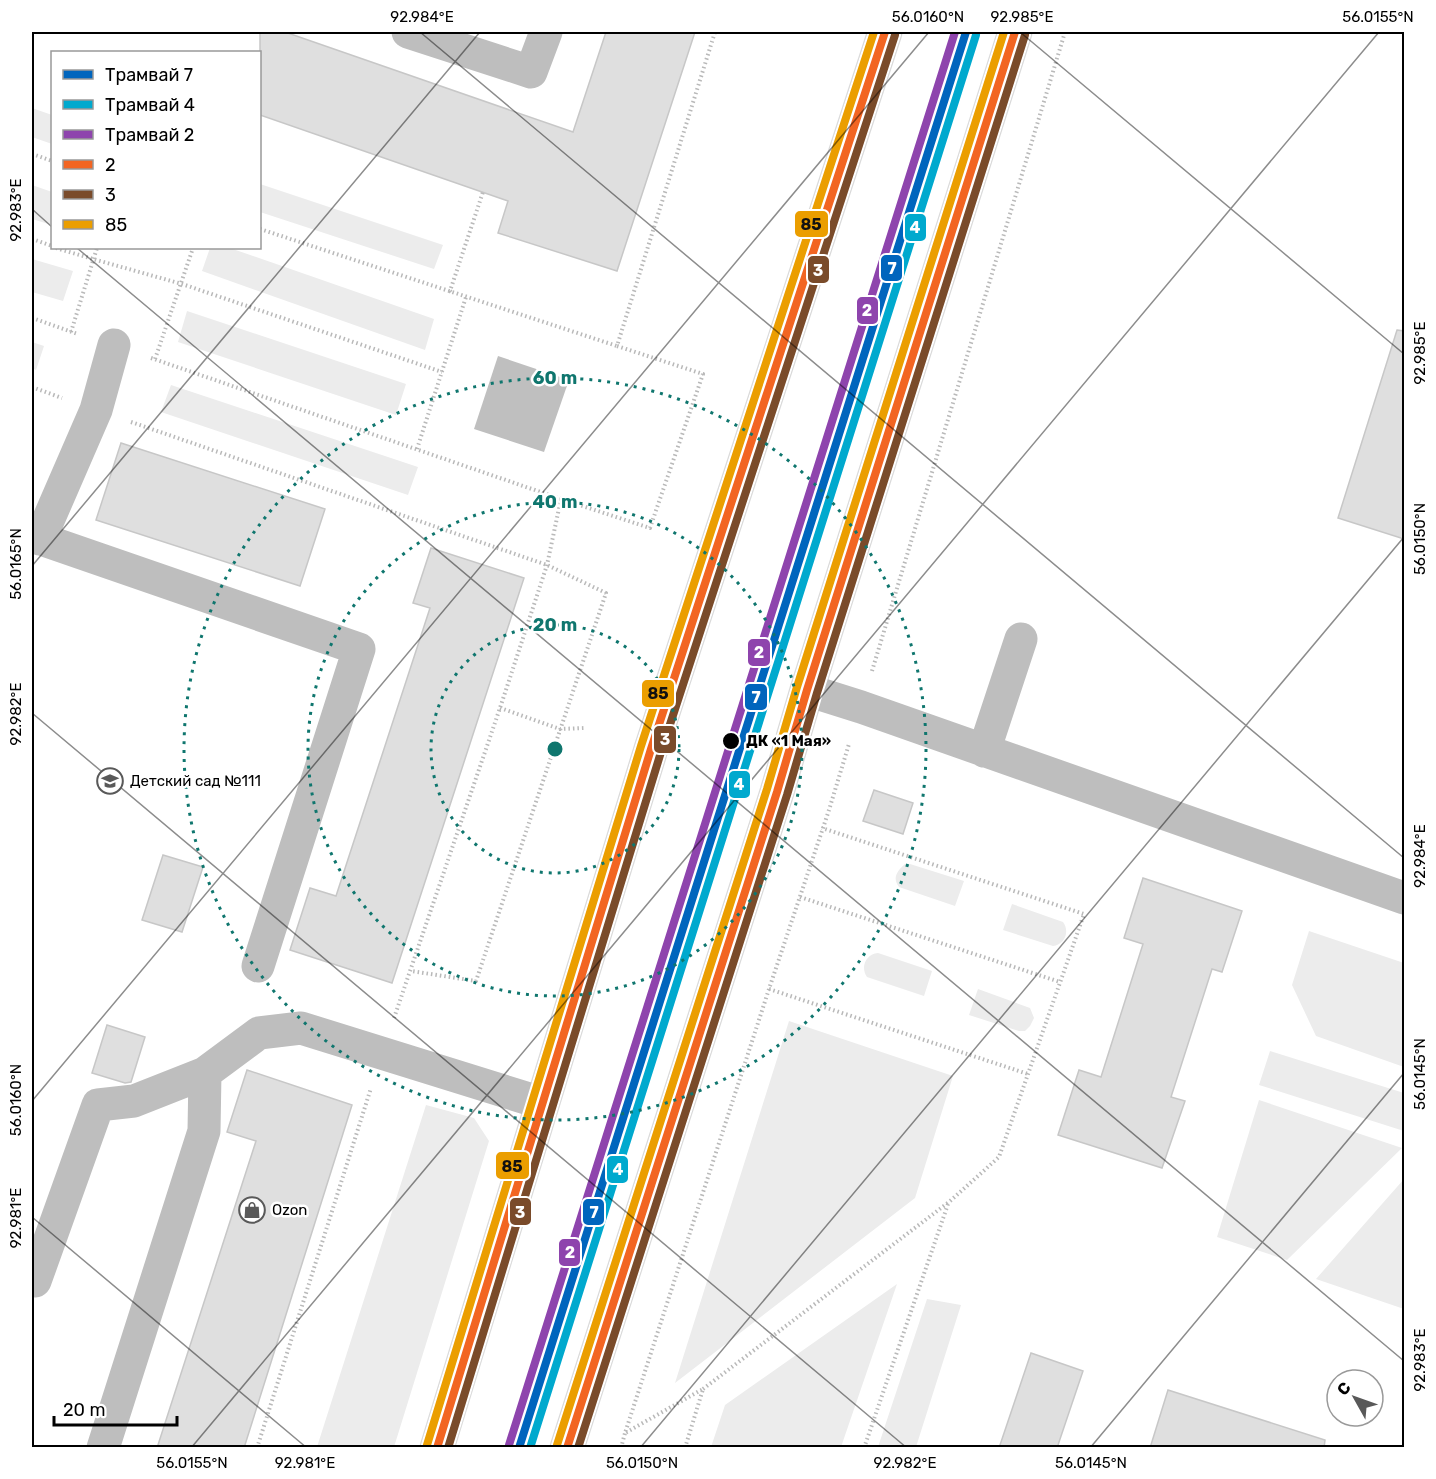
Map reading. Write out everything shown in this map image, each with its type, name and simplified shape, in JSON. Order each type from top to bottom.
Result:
[{"type":"main road","points":[[408,32],[531,72],[546,32]]},
{"type":"main road","points":[[437,1448],[651,749],[885,32]]},
{"type":"main road","points":[[567,1448],[777,792],[807,690],[1015,32]]},
{"type":"main road","points":[[114,345],[96,410],[36,537],[359,649],[258,966]]},
{"type":"main road","points":[[984,751],[1020,639]]},
{"type":"main road","points":[[807,690],[1404,898]]},
{"type":"main road","points":[[34,1281],[98,1105],[134,1101],[205,1073],[259,1033],[301,1028],[542,1103]]},
{"type":"main road","points":[[103,1448],[204,1131],[205,1073]]},
{"type":"path","points":[[617,346],[715,32]]},
{"type":"path","points":[[621,1448],[861,707],[1065,32]]},
{"type":"path","points":[[32,154],[51,160]]},
{"type":"path","points":[[450,291],[483,192]]},
{"type":"path","points":[[32,318],[650,528],[703,374],[261,229]]},
{"type":"path","points":[[32,239],[51,246]]},
{"type":"path","points":[[60,249],[182,284],[442,372]]},
{"type":"path","points":[[71,332],[97,249]]},
{"type":"path","points":[[155,359],[193,249]]},
{"type":"path","points":[[417,449],[466,297]]},
{"type":"path","points":[[32,387],[547,565],[606,593],[476,981],[411,971]]},
{"type":"path","points":[[257,1448],[382,1053],[547,565],[561,499]]},
{"type":"path","points":[[500,708],[560,729],[585,728]]},
{"type":"path","points":[[625,1433],[703,1389],[949,1202],[999,1157],[1084,914],[822,828]]},
{"type":"path","points":[[800,897],[1060,982]]},
{"type":"path","points":[[769,989],[1028,1074]]},
{"type":"path","points":[[864,1448],[949,1202]]},
{"type":"path","points":[[685,1448],[703,1389]]},
{"type":"shaded area","points":[[32,108],[51,115],[51,144],[32,137]]},
{"type":"shaded area","points":[[261,184],[443,245],[434,269],[261,212]]},
{"type":"shaded area","points":[[32,185],[51,192],[51,225],[32,219]]},
{"type":"shaded area","points":[[210,249],[233,249],[434,319],[425,350],[202,271]]},
{"type":"shaded area","points":[[32,259],[73,271],[63,301],[32,292]]},
{"type":"shaded area","points":[[187,311],[406,384],[396,415],[178,342]]},
{"type":"shaded area","points":[[32,342],[44,346],[36,370],[32,368]]},
{"type":"shaded area","points":[[498,356],[569,380],[544,452],[474,429]]},
{"type":"shaded area","points":[[171,385],[418,467],[408,495],[161,412]]},
{"type":"shaded area","points":[[905,864],[964,881],[955,906],[899,887],[896,875]]},
{"type":"shaded area","points":[[1012,904],[1063,922],[1066,933],[1061,943],[1053,946],[1003,930]]},
{"type":"shaded area","points":[[1309,931],[1404,963],[1404,1067],[1316,1036],[1292,985]]},
{"type":"shaded area","points":[[878,953],[932,971],[924,996],[867,977],[864,969],[865,962],[867,958]]},
{"type":"shaded area","points":[[978,989],[1030,1008],[1034,1018],[1030,1026],[1025,1031],[1019,1031],[969,1015]]},
{"type":"shaded area","points":[[789,1021],[953,1076],[915,1198],[675,1383]]},
{"type":"shaded area","points":[[1270,1051],[1404,1093],[1404,1131],[1259,1085]]},
{"type":"shaded area","points":[[1259,1100],[1402,1148],[1287,1260],[1217,1237]]},
{"type":"shaded area","points":[[426,1105],[474,1118],[489,1141],[394,1447],[317,1447]]},
{"type":"shaded area","points":[[1404,1179],[1404,1309],[1316,1279]]},
{"type":"shaded area","points":[[897,1284],[841,1447],[711,1447],[725,1405]]},
{"type":"shaded area","points":[[927,1299],[961,1305],[916,1447],[878,1447]]},
{"type":"building","points":[[260,32],[285,32],[573,132],[606,32],[695,32],[617,271],[498,233],[508,201],[261,115]]},
{"type":"building","points":[[1397,330],[1404,331],[1404,539],[1338,518]]},
{"type":"building","points":[[121,443],[325,509],[300,586],[96,520]]},
{"type":"building","points":[[431,548],[524,578],[392,983],[290,950],[310,888],[336,896],[430,608],[413,603]]},
{"type":"building","points":[[874,790],[913,803],[903,834],[863,821]]},
{"type":"building","points":[[163,855],[203,867],[182,932],[142,920]]},
{"type":"building","points":[[1143,878],[1242,911],[1222,972],[1212,969],[1171,1097],[1185,1101],[1162,1168],[1058,1135],[1079,1070],[1101,1077],[1143,944],[1124,938]]},
{"type":"building","points":[[107,1025],[145,1037],[131,1082],[125,1083],[92,1073]]},
{"type":"building","points":[[247,1070],[352,1105],[244,1448],[157,1448],[256,1141],[227,1132]]},
{"type":"building","points":[[1031,1353],[1083,1371],[1057,1448],[999,1448]]},
{"type":"building","points":[[1168,1390],[1325,1440],[1324,1448],[1150,1448]]},
{"type":"tram line","name":"2","points":[[509,1445],[955,32]]},
{"type":"tram line","name":"7","points":[[519,1448],[966,32]]},
{"type":"tram line","name":"4","points":[[530,1448],[976,35]]},
{"type":"transit line","name":"85","points":[[427,1445],[641,746],[874,32]]},
{"type":"transit line","name":"2","points":[[437,1448],[651,749],[885,32]]},
{"type":"transit line","name":"85","points":[[557,1445],[767,789],[797,687],[1004,32]]},
{"type":"transit line","name":"2","points":[[567,1448],[777,792],[807,690],[1015,32]]},
{"type":"transit line","name":"3","points":[[448,1448],[661,752],[895,35]]},
{"type":"transit line","name":"3","points":[[578,1448],[787,795],[817,693],[1025,35]]},
{"type":"place","name":"ДК «1 Мая»","points":[[731,741]]},
{"type":"place","name":"Детский сад №111","points":[[110,781]]},
{"type":"place","name":"Ozon","points":[[252,1210]]}]
